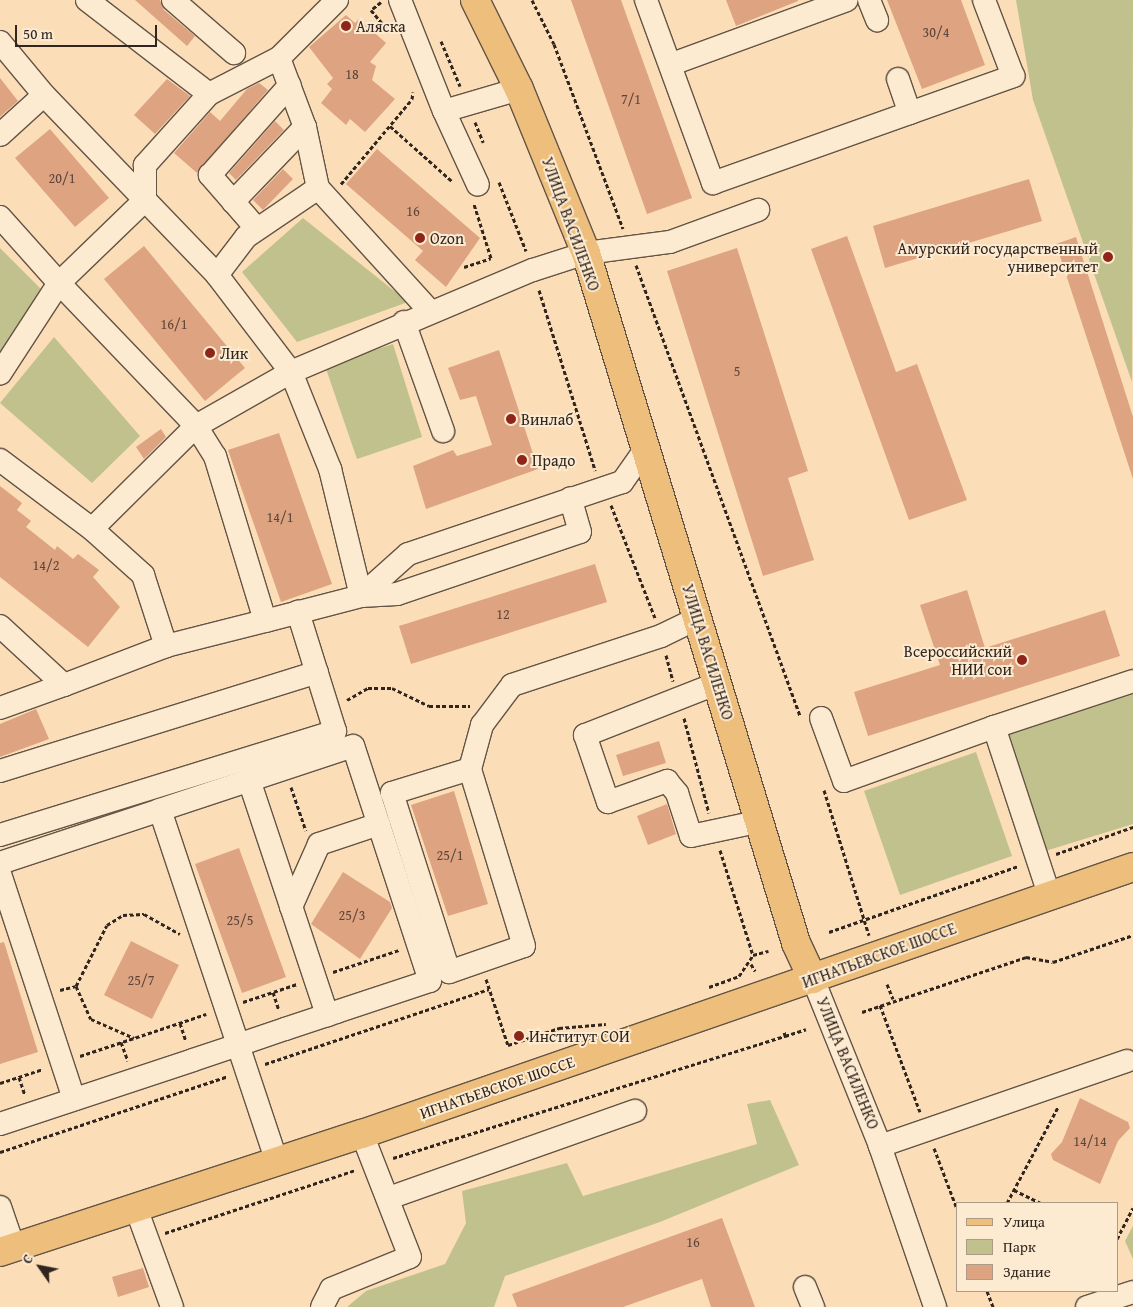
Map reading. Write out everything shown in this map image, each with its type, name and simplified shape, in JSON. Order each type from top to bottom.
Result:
[{"type":"main road","name":"УЛИЦА ВАСИЛЕНКО","points":[[475,0],[519,89],[586,253],[644,451],[761,821],[796,942],[813,980]]},
{"type":"main road","name":"ИГНАТЬЕВСКОЕ ШОССЕ","points":[[7,1250],[362,1134],[813,980],[1049,894],[1133,867]]},
{"type":"street","points":[[87,0],[209,94]]},
{"type":"street","points":[[173,0],[234,53]]},
{"type":"street","points":[[0,374],[59,283],[145,200],[146,164],[209,94],[279,58],[337,0]]},
{"type":"street","points":[[400,0],[444,111],[470,191]]},
{"type":"street","points":[[646,0],[672,64],[713,183],[1013,76],[984,0]]},
{"type":"street","points":[[672,64],[848,0]]},
{"type":"street","points":[[0,42],[44,95],[217,275],[290,372],[330,469],[361,596]]},
{"type":"street","points":[[279,58],[306,127],[323,193],[430,310]]},
{"type":"street","points":[[898,79],[910,113]]},
{"type":"street","points":[[257,230],[210,175],[290,85]]},
{"type":"street","points":[[444,111],[519,89]]},
{"type":"street","points":[[0,135],[44,95]]},
{"type":"street","points":[[234,202],[306,127]]},
{"type":"street","points":[[217,275],[246,237],[323,193]]},
{"type":"street","points":[[92,529],[196,426],[290,372],[430,310],[586,253],[670,242],[758,210]]},
{"type":"street","points":[[0,217],[59,283],[196,426],[215,456],[265,621]]},
{"type":"street","points":[[404,322],[443,430]]},
{"type":"street","points":[[361,596],[408,554],[622,482],[644,451]]},
{"type":"street","points":[[0,460],[92,529],[143,575],[166,646]]},
{"type":"street","points":[[0,708],[166,646],[361,596],[397,594],[580,532],[570,498]]},
{"type":"street","points":[[0,835],[335,730],[298,612]]},
{"type":"street","points":[[470,769],[392,793],[449,972],[524,946],[470,769],[482,725],[489,715],[512,685],[661,636],[698,618]]},
{"type":"street","points":[[0,626],[64,685]]},
{"type":"street","points":[[0,771],[317,672]]},
{"type":"street","points":[[812,722],[844,781],[994,727],[1133,681]]},
{"type":"street","points":[[718,683],[585,735],[608,802],[667,781],[677,793],[691,836],[761,821]]},
{"type":"street","points":[[994,727],[1049,894]]},
{"type":"street","points":[[0,863],[353,746],[430,981],[0,1124]]},
{"type":"street","points":[[249,780],[326,1015]]},
{"type":"street","points":[[160,810],[277,1162]]},
{"type":"street","points":[[291,907],[318,844],[379,824]]},
{"type":"street","points":[[0,874],[74,1099]]},
{"type":"street","name":"УЛИЦА ВАСИЛЕНКО","points":[[813,980],[880,1146],[935,1307]]},
{"type":"street","points":[[880,1146],[1127,1061]]},
{"type":"street","points":[[389,1198],[635,1111]]},
{"type":"street","points":[[322,1307],[331,1289],[410,1257],[389,1198],[362,1134]]},
{"type":"street","points":[[0,1207],[7,1250]]},
{"type":"street","points":[[136,1208],[172,1307]]},
{"type":"street","points":[[1087,1307],[1133,1292]]},
{"type":"path","points":[[384,0],[370,10],[392,36]]},
{"type":"path","points":[[532,0],[554,44],[629,247],[812,722]]},
{"type":"path","points":[[323,193],[390,126],[412,99],[414,87]]},
{"type":"path","points":[[390,126],[470,191],[491,258],[464,267]]},
{"type":"path","points":[[335,730],[347,699],[368,688],[392,688],[429,706],[467,705],[489,715]]},
{"type":"path","points":[[285,768],[314,855]]},
{"type":"path","points":[[821,782],[869,935]]},
{"type":"path","points":[[830,932],[1133,827]]},
{"type":"path","points":[[40,995],[76,986],[107,925],[123,914],[144,914],[206,949]]},
{"type":"path","points":[[862,1012],[893,999],[1026,957],[1053,962],[1133,935]]},
{"type":"path","points":[[702,990],[739,976],[751,964],[753,955],[768,951]]},
{"type":"path","points":[[480,961],[508,1045],[559,1028],[617,1020]]},
{"type":"path","points":[[751,964],[755,971]]},
{"type":"path","points":[[887,984],[893,999]]},
{"type":"path","points":[[76,986],[91,1019],[134,1038]]},
{"type":"path","points":[[880,1005],[956,1206]]},
{"type":"path","points":[[148,1239],[374,1164],[806,1029]]},
{"type":"path","points":[[784,1030],[785,1036]]},
{"type":"path","points":[[1008,1202],[1058,1105],[1068,1102]]},
{"type":"path","points":[[1014,1190],[1039,1202]]},
{"type":"path","points":[[1118,1237],[1133,1208]]},
{"type":"path","points":[[987,1292],[993,1307]]},
{"type":"green space","name":"Амурский государственный университет","points":[[1016,0],[1133,0],[1132,382],[1033,100]]},
{"type":"green space","points":[[303,218],[408,302],[297,342],[242,272]]},
{"type":"green space","points":[[0,248],[46,294],[0,354]]},
{"type":"green space","points":[[54,337],[140,436],[92,483],[0,403]]},
{"type":"green space","points":[[393,344],[422,437],[357,459],[325,366]]},
{"type":"green space","points":[[1133,694],[1133,824],[1042,852],[1006,735]]},
{"type":"green space","points":[[976,752],[1012,856],[900,895],[864,791]]},
{"type":"green space","points":[[770,1100],[799,1165],[660,1222],[505,1276],[494,1307],[347,1307],[366,1291],[445,1264],[466,1223],[462,1191],[567,1163],[583,1196],[757,1144],[747,1104]]},
{"type":"green space","points":[[1133,1226],[1133,1259],[1125,1241]]},
{"type":"building","points":[[135,0],[160,0],[164,10],[195,36],[187,46]]},
{"type":"building","points":[[571,0],[621,0],[692,198],[647,214]]},
{"type":"building","points":[[726,0],[798,0],[798,1],[736,26]]},
{"type":"building","points":[[887,0],[961,0],[985,65],[922,89]]},
{"type":"building","points":[[346,15],[355,23],[359,19],[386,43],[370,62],[376,66],[372,80],[395,99],[365,132],[350,119],[346,125],[321,103],[332,89],[327,84],[333,78],[309,47]]},
{"type":"building","points":[[0,78],[18,101],[0,117]]},
{"type":"building","points":[[167,79],[190,96],[155,134],[134,115]]},
{"type":"building","points":[[259,83],[268,90],[197,173],[174,153],[210,112],[220,121],[247,89]]},
{"type":"building","points":[[275,121],[284,130],[236,180],[229,173]]},
{"type":"building","points":[[50,129],[109,198],[75,227],[15,158]]},
{"type":"building","points":[[377,149],[480,238],[446,287],[415,260],[423,251],[346,184]]},
{"type":"building","points":[[283,169],[293,179],[263,210],[253,200]]},
{"type":"building","points":[[1029,179],[1042,221],[885,268],[873,226]]},
{"type":"building","points":[[847,236],[896,372],[917,364],[967,500],[909,520],[811,249]]},
{"type":"building","points":[[1076,237],[1133,417],[1133,479],[1056,244]]},
{"type":"building","points":[[144,246],[245,368],[205,401],[104,279]]},
{"type":"building","points":[[737,248],[808,471],[788,478],[814,560],[763,576],[667,271]]},
{"type":"building","points":[[499,350],[538,469],[426,509],[413,466],[453,450],[457,456],[492,445],[476,396],[460,400],[448,368]]},
{"type":"building","points":[[161,429],[166,437],[144,459],[136,447]]},
{"type":"building","points":[[279,433],[332,584],[281,602],[228,450]]},
{"type":"building","points":[[0,486],[22,503],[17,510],[31,521],[26,527],[55,550],[57,546],[73,559],[78,554],[99,570],[93,577],[120,607],[88,647],[0,577]]},
{"type":"building","points":[[595,564],[607,602],[411,664],[399,626]]},
{"type":"building","name":"Всероссийский НИИ сои","points":[[967,590],[985,648],[1105,610],[1120,656],[868,736],[854,692],[940,665],[920,605]]},
{"type":"building","points":[[36,709],[49,739],[0,757],[0,724]]},
{"type":"building","points":[[659,741],[666,763],[623,776],[616,755]]},
{"type":"building","points":[[454,791],[488,904],[448,916],[411,805]]},
{"type":"building","points":[[667,804],[676,834],[648,845],[637,816]]},
{"type":"building","points":[[239,848],[286,977],[242,993],[195,864]]},
{"type":"building","points":[[343,872],[390,902],[392,908],[360,959],[311,924]]},
{"type":"building","points":[[131,941],[179,965],[152,1019],[104,995]]},
{"type":"building","points":[[4,942],[38,1052],[0,1064],[0,943]]},
{"type":"building","points":[[1080,1098],[1128,1122],[1130,1128],[1118,1141],[1100,1184],[1053,1160],[1051,1154],[1062,1142]]},
{"type":"building","points":[[722,1218],[755,1307],[711,1307],[702,1279],[623,1307],[517,1307],[512,1294]]},
{"type":"building","points":[[143,1268],[149,1287],[118,1297],[112,1277]]},
{"type":"place","name":"Аляска","points":[[346,26]]},
{"type":"place","name":"Ozon","points":[[420,238]]},
{"type":"place","name":"Амурский государственный университет","points":[[1108,257]]},
{"type":"place","name":"Лик","points":[[210,353]]},
{"type":"place","name":"Винлаб","points":[[511,419]]},
{"type":"place","name":"Прадо","points":[[522,460]]},
{"type":"place","name":"Всероссийский НИИ сои","points":[[1022,660]]},
{"type":"place","name":"Институт СОИ","points":[[519,1036]]}]
